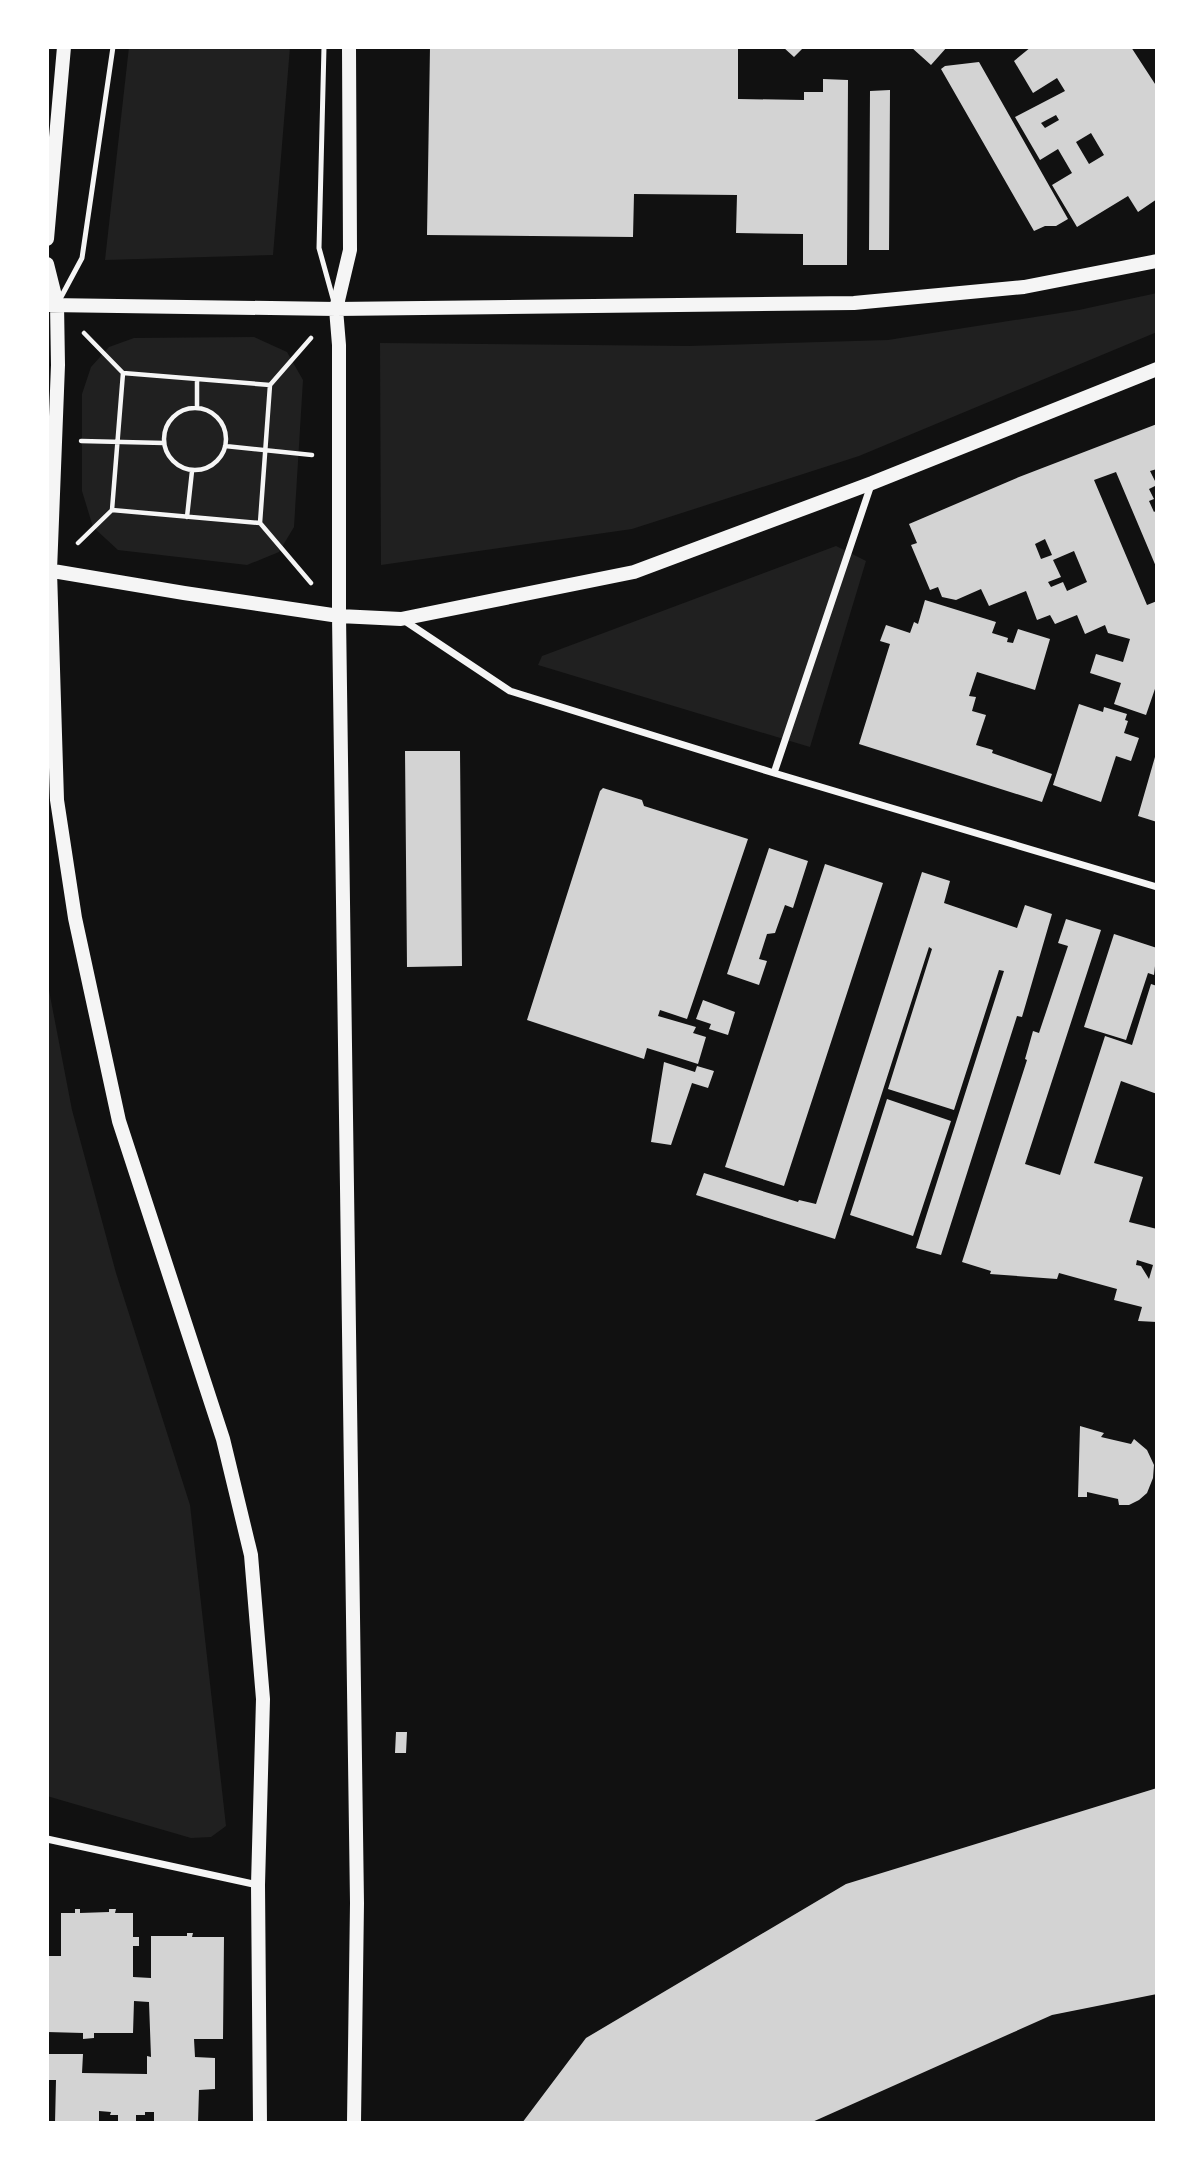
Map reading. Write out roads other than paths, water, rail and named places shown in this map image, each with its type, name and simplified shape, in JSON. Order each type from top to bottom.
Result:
[{"type":"main road","points":[[47,239],[64,47]]},
{"type":"main road","points":[[349,47],[350,250],[336,309],[339,345],[339,616],[356,1903],[354,2123]]},
{"type":"main road","points":[[52,304],[336,309],[854,303],[1024,287],[1157,261]]},
{"type":"main road","points":[[47,264],[58,365],[49,570],[57,800],[75,918],[119,1121],[223,1439],[251,1555],[263,1699],[258,1885],[260,2123]]},
{"type":"main road","points":[[49,570],[339,616],[401,618],[634,572],[872,483],[1157,369]]},
{"type":"street","points":[[774,773],[872,483]]},
{"type":"street","points":[[401,618],[510,691],[1157,887]]},
{"type":"street","points":[[47,1839],[258,1885]]},
{"type":"lane","points":[[52,304],[82,258],[113,47]]},
{"type":"lane","points":[[324,47],[319,247],[336,309]]}]
